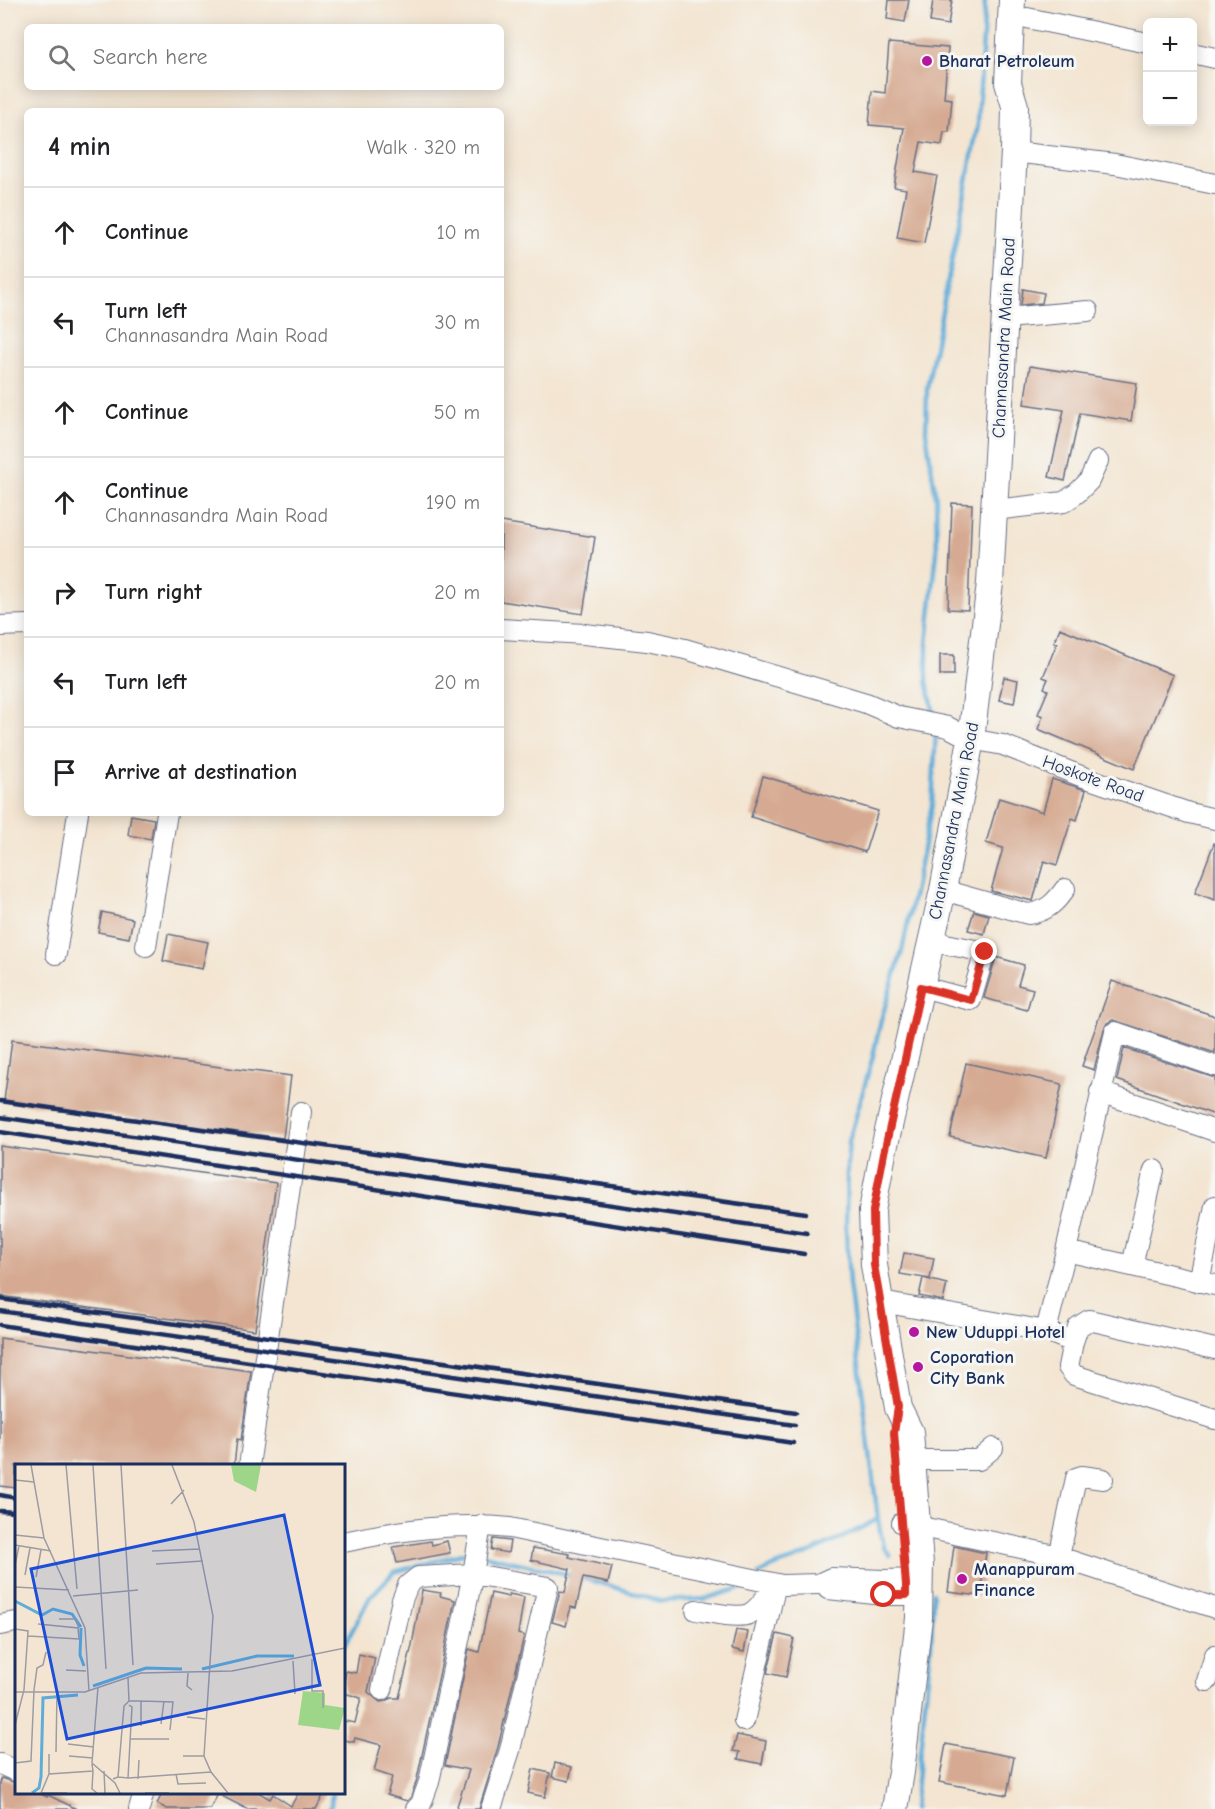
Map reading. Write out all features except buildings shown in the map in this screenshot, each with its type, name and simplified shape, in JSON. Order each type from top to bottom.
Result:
[{"type":"main road","name":"Channasandra Main Road","points":[[895,1809],[901,1772],[913,1587],[909,1524],[912,1460],[910,1432],[898,1407],[874,1265],[873,1211],[943,890],[971,740],[990,583],[1015,106],[1024,87],[1022,6]]},
{"type":"main road","points":[[898,1407],[894,1433],[909,1524]]},
{"type":"main road","name":"Channasandra Main Road","points":[[879,1809],[891,1734],[905,1616],[913,1587]]},
{"type":"street","points":[[1022,6],[1143,42]]},
{"type":"street","points":[[1197,54],[1215,58]]},
{"type":"street","points":[[1014,152],[1115,164],[1215,184]]},
{"type":"street","points":[[1005,318],[1088,311]]},
{"type":"street","points":[[994,510],[1064,502],[1089,481],[1098,461]]},
{"type":"street","points":[[0,626],[24,625]]},
{"type":"street","points":[[504,629],[585,634],[647,641],[685,649],[866,703],[899,717],[948,727],[971,740]]},
{"type":"street","name":"Hoskote Road","points":[[971,740],[1004,745],[1078,775],[1189,813],[1215,819]]},
{"type":"street","points":[[56,954],[78,816]]},
{"type":"street","points":[[146,946],[167,816]]},
{"type":"street","points":[[943,890],[1028,914],[1040,913],[1048,908],[1065,889]]},
{"type":"street","points":[[921,987],[971,1000],[985,952],[932,941]]},
{"type":"street","points":[[1046,1331],[1115,1032],[1215,1066]]},
{"type":"street","points":[[1100,1092],[1215,1131]]},
{"type":"street","points":[[249,1464],[301,1112]]},
{"type":"street","points":[[1132,1266],[1154,1170]]},
{"type":"street","points":[[1066,1251],[1207,1283],[1215,1206]]},
{"type":"street","points":[[881,1302],[1046,1331],[1073,1342]]},
{"type":"street","points":[[1215,1349],[1089,1320],[1078,1327],[1068,1367],[1074,1375],[1215,1419]]},
{"type":"street","points":[[912,1460],[979,1460],[993,1448]]},
{"type":"street","points":[[1059,1557],[1076,1478],[1082,1476],[1103,1479]]},
{"type":"street","points":[[909,1524],[1059,1557],[1215,1608]]},
{"type":"street","points":[[345,1542],[395,1531],[481,1525],[510,1528],[776,1584],[818,1584],[833,1591],[884,1595],[913,1587]]},
{"type":"street","points":[[416,1809],[421,1804],[429,1782],[473,1574],[481,1525]]},
{"type":"street","points":[[382,1690],[402,1600],[408,1585],[418,1577],[473,1574],[548,1587],[510,1750],[491,1809]]},
{"type":"street","points":[[696,1611],[739,1616],[749,1614],[760,1605],[776,1584]]},
{"type":"street","points":[[744,1721],[776,1584]]},
{"type":"street","points":[[0,1625],[15,1622]]},
{"type":"street","points":[[1207,1681],[1215,1655]]},
{"type":"street","points":[[0,1764],[15,1772]]},
{"type":"street","points":[[139,1809],[143,1794]]},
{"type":"waterway","points":[[935,719],[927,681],[927,644],[937,551],[936,498],[926,432],[927,389],[978,124],[985,0]]},
{"type":"waterway","points":[[890,1555],[883,1547],[878,1519],[849,1284],[846,1232],[847,1166],[849,1141],[902,951],[932,805],[936,730]]},
{"type":"waterway","points":[[759,1574],[818,1549],[878,1519]]},
{"type":"waterway","points":[[345,1644],[370,1597],[394,1572],[469,1552]]},
{"type":"waterway","points":[[480,1554],[587,1579],[661,1601],[704,1599],[741,1588]]},
{"type":"waterway","points":[[914,1809],[931,1646],[933,1593]]},
{"type":"waterway","points":[[329,1809],[332,1794]]},
{"type":"railway","points":[[0,1101],[806,1213]]},
{"type":"railway","points":[[0,1117],[807,1233]]},
{"type":"railway","points":[[0,1132],[804,1254]]},
{"type":"railway","points":[[0,1299],[796,1412]]},
{"type":"railway","points":[[0,1311],[795,1425]]},
{"type":"railway","points":[[0,1325],[793,1443]]},
{"type":"railway","points":[[0,1495],[15,1498]]},
{"type":"railway","points":[[0,1511],[15,1512]]},
{"type":"place","name":"Bharat Petroleum","points":[[927,61]]},
{"type":"place","name":"New Uduppi Hotel","points":[[914,1332]]},
{"type":"place","name":"Coporation City Bank","points":[[918,1367]]},
{"type":"place","name":"Manappuram Finance","points":[[962,1579]]},
{"type":"route","points":[[884,1595],[906,1595],[906,1585],[894,1433],[898,1407],[874,1265],[873,1211],[921,987],[971,1000],[985,952]]}]
